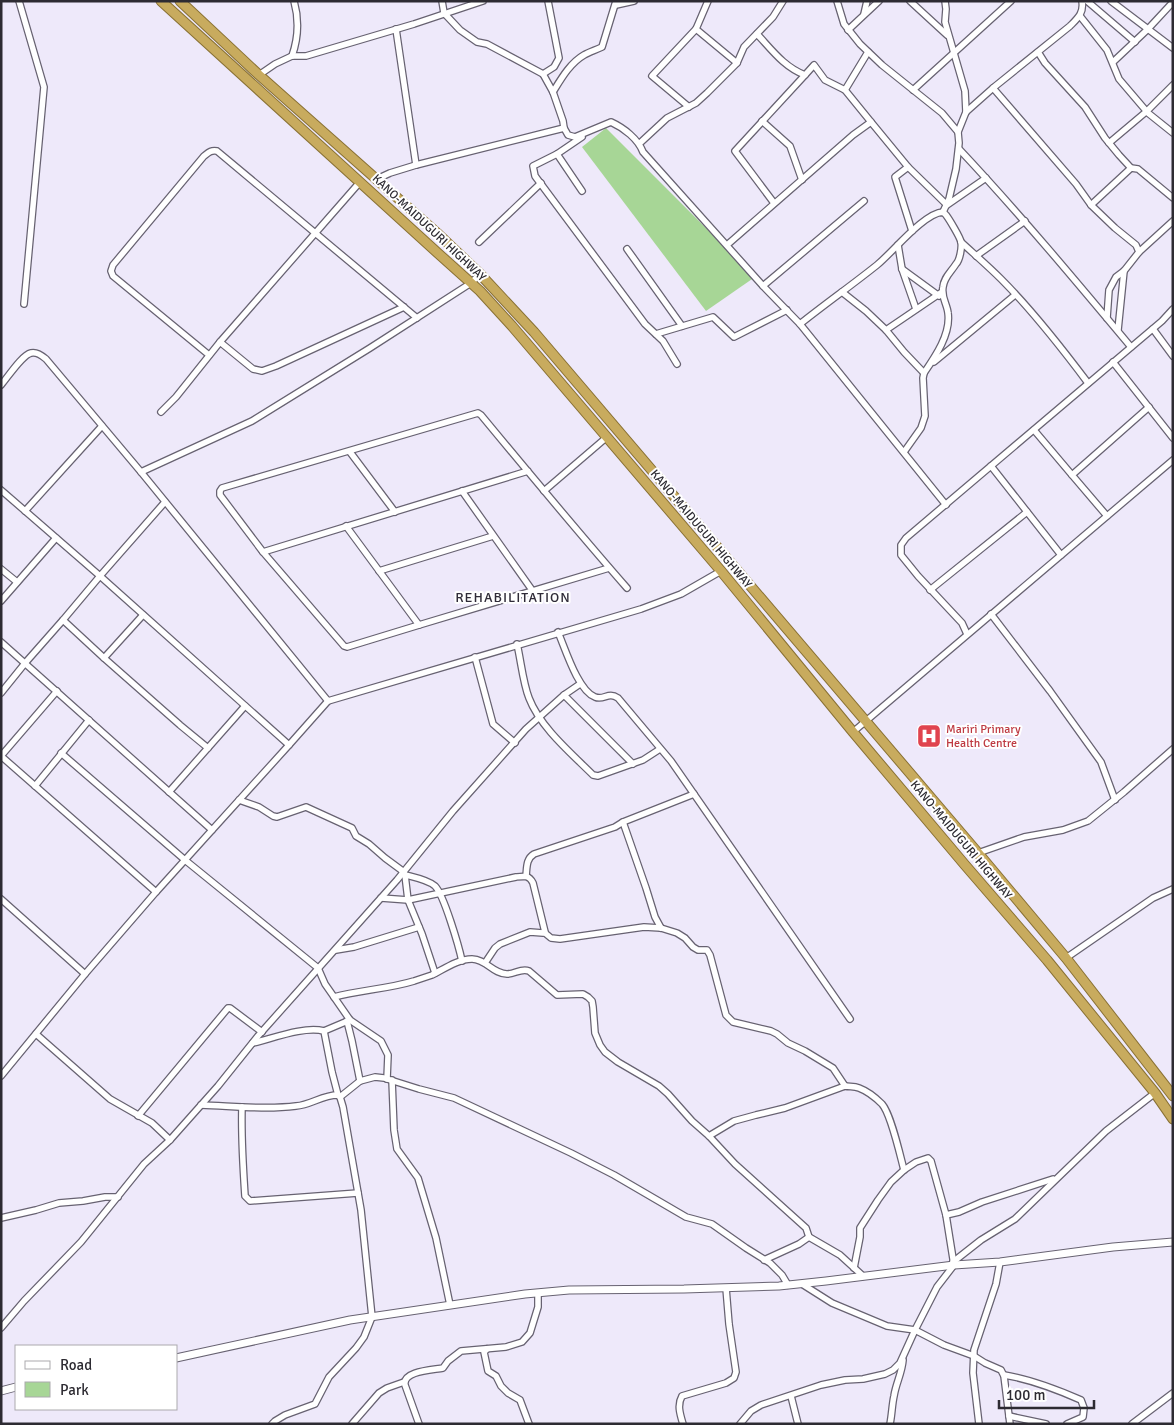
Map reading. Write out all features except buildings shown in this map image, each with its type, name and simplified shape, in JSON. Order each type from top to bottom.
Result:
[{"type":"highway","name":"KANO-MAIDUGURI HIGHWAY","points":[[161,1],[471,283],[512,326],[721,571],[853,732],[1047,960],[1155,1093],[1173,1119]]},
{"type":"highway","name":"KANO-MAIDUGURI HIGHWAY","points":[[180,1],[259,75],[437,233],[480,274],[534,332],[1066,958],[1173,1096]]},
{"type":"street","points":[[19,1],[44,87],[24,304]]},
{"type":"street","points":[[292,56],[297,42],[297,20],[294,1]]},
{"type":"street","points":[[442,1],[444,13],[460,30],[477,42],[486,44],[543,74],[553,92],[568,135],[575,137],[587,133]]},
{"type":"street","points":[[259,75],[275,64],[292,56],[306,56],[482,1]]},
{"type":"street","points":[[543,74],[554,67],[559,58],[548,1]]},
{"type":"street","points":[[553,92],[562,76],[579,58],[602,48],[616,3],[634,1]]},
{"type":"street","points":[[689,107],[652,76],[696,29],[708,1]]},
{"type":"street","points":[[640,143],[667,118],[696,103],[708,93],[737,63],[744,48],[773,17],[783,1]]},
{"type":"street","points":[[837,1],[844,24],[860,44],[942,113],[958,132]]},
{"type":"street","points":[[864,15],[867,1]]},
{"type":"street","points":[[848,30],[879,1]]},
{"type":"street","points":[[910,1],[949,37]]},
{"type":"street","points":[[943,212],[952,187],[959,149],[958,132],[966,112],[965,91],[945,22],[945,1]]},
{"type":"street","points":[[913,90],[1011,1]]},
{"type":"street","points":[[966,112],[1070,26],[1080,16],[1082,1]]},
{"type":"street","points":[[1087,1],[1134,42]]},
{"type":"street","points":[[1111,1],[1173,48]]},
{"type":"street","points":[[1112,62],[1148,30],[1173,2]]},
{"type":"street","points":[[1080,16],[1107,50],[1119,79],[1147,111],[1173,133]]},
{"type":"street","points":[[396,29],[416,165]]},
{"type":"street","points":[[696,29],[737,63]]},
{"type":"street","points":[[757,34],[784,63],[805,75]]},
{"type":"street","points":[[845,90],[868,52]]},
{"type":"street","points":[[1038,52],[1045,63],[1085,107],[1109,143],[1131,168],[1138,169],[1173,198]]},
{"type":"street","points":[[774,203],[735,151],[814,65],[825,80],[845,90],[908,167],[946,205]]},
{"type":"street","points":[[1109,143],[1147,111],[1173,85]]},
{"type":"street","points":[[993,88],[1091,204],[1115,228],[1136,245],[1138,252]]},
{"type":"street","points":[[762,121],[790,146],[802,180]]},
{"type":"street","points":[[677,364],[663,341],[645,324],[535,176],[533,166],[557,154],[587,133],[611,122],[640,143],[643,152],[763,286],[800,324],[946,505]]},
{"type":"street","points":[[727,245],[853,134],[871,122]]},
{"type":"street","points":[[377,179],[416,165],[564,128]]},
{"type":"street","points":[[959,149],[1025,221],[1131,347]]},
{"type":"street","points":[[210,355],[114,276],[111,271],[113,265],[204,156],[217,150],[417,318]]},
{"type":"street","points":[[557,154],[582,191]]},
{"type":"street","points":[[908,167],[895,177],[912,231]]},
{"type":"street","points":[[1091,204],[1131,168]]},
{"type":"street","points":[[946,205],[986,178]]},
{"type":"street","points":[[161,412],[360,182]]},
{"type":"street","points":[[479,242],[541,184]]},
{"type":"street","points":[[763,286],[864,201]]},
{"type":"street","points":[[800,324],[879,263],[912,231],[937,212],[943,212]]},
{"type":"street","points":[[943,212],[952,224],[961,242],[1001,279],[1045,327],[1088,383]]},
{"type":"street","points":[[976,256],[1025,221]]},
{"type":"street","points":[[1108,318],[1109,290],[1116,277],[1124,271],[1138,252],[1173,221]]},
{"type":"street","points":[[886,330],[940,293],[946,276],[959,260],[961,242]]},
{"type":"street","points":[[898,245],[902,269],[916,309]]},
{"type":"street","points":[[627,249],[682,326]]},
{"type":"street","points":[[902,269],[940,293],[948,309],[949,318],[945,337],[924,373],[925,416],[921,428],[904,452]]},
{"type":"street","points":[[1118,330],[1124,271]]},
{"type":"street","points":[[141,472],[252,421],[417,318],[471,283],[480,274]]},
{"type":"street","points":[[842,292],[886,330],[924,373]]},
{"type":"street","points":[[928,367],[1016,295]]},
{"type":"street","points":[[220,342],[253,369],[262,370],[276,366],[404,308]]},
{"type":"street","points":[[967,634],[962,623],[930,590],[901,555],[901,544],[1153,329],[1173,309]]},
{"type":"street","points":[[656,334],[713,317],[734,337],[787,310]]},
{"type":"street","points":[[1153,329],[1173,356]]},
{"type":"street","points":[[1,385],[26,356],[38,353],[46,358],[328,701]]},
{"type":"street","points":[[1113,362],[1173,438]]},
{"type":"street","points":[[1072,475],[1148,407]]},
{"type":"street","points":[[609,568],[347,647],[344,646],[262,552],[220,495],[220,491],[222,488],[478,413],[626,588]]},
{"type":"street","points":[[25,511],[102,426]]},
{"type":"street","points":[[1034,430],[1107,516]]},
{"type":"street","points":[[544,491],[607,437]]},
{"type":"street","points":[[350,452],[395,512]]},
{"type":"street","points":[[853,732],[1173,460]]},
{"type":"street","points":[[991,466],[1061,555]]},
{"type":"street","points":[[262,552],[528,471]]},
{"type":"street","points":[[1,490],[290,745]]},
{"type":"street","points":[[462,491],[532,590]]},
{"type":"street","points":[[1,693],[165,502]]},
{"type":"street","points":[[930,590],[1027,512]]},
{"type":"street","points":[[346,526],[419,624]]},
{"type":"street","points":[[379,570],[493,536]]},
{"type":"street","points":[[1,601],[56,538]]},
{"type":"street","points":[[1,569],[17,582]]},
{"type":"street","points":[[1,1076],[156,892],[328,701],[642,608],[681,594],[721,571]]},
{"type":"street","points":[[991,614],[1101,762],[1115,800]]},
{"type":"street","points":[[104,658],[143,615]]},
{"type":"street","points":[[64,620],[104,658],[208,748]]},
{"type":"street","points":[[558,632],[580,684],[594,697],[611,695],[618,698],[671,760],[850,1019]]},
{"type":"street","points":[[1,642],[26,662],[212,830]]},
{"type":"street","points":[[517,644],[528,697],[539,718],[595,776],[643,760],[660,749]]},
{"type":"street","points":[[475,657],[493,724],[515,743]]},
{"type":"street","points":[[1,1328],[80,1242],[144,1164],[170,1140],[218,1086],[262,1032],[403,874],[453,811],[526,729],[564,695],[580,684]]},
{"type":"street","points":[[57,691],[1,756],[156,892]]},
{"type":"street","points":[[564,695],[633,764]]},
{"type":"street","points":[[169,792],[245,706]]},
{"type":"street","points":[[35,786],[89,720]]},
{"type":"street","points":[[978,853],[1024,838],[1063,830],[1088,821],[1173,749]]},
{"type":"street","points":[[61,753],[185,860],[318,968],[325,984],[348,1020],[360,1081]]},
{"type":"street","points":[[526,876],[528,861],[530,856],[534,854],[615,827],[623,822],[694,794]]},
{"type":"street","points":[[239,800],[259,807],[277,817],[306,807],[314,810],[352,828],[356,836],[369,844],[403,874],[430,883],[436,887],[452,926],[462,961]]},
{"type":"street","points":[[623,822],[655,917],[661,928]]},
{"type":"street","points":[[403,874],[408,900],[435,973]]},
{"type":"street","points":[[381,898],[408,900],[526,876],[532,879],[534,883],[545,927],[544,933]]},
{"type":"street","points":[[1066,958],[1153,898],[1173,889]]},
{"type":"street","points":[[1,899],[85,974]]},
{"type":"street","points":[[336,950],[354,948],[419,927]]},
{"type":"street","points":[[485,964],[495,948],[500,944],[530,932],[544,933],[551,938],[560,939],[644,927],[661,928],[677,933],[698,950],[707,950],[726,1015],[732,1022],[777,1034],[788,1043],[833,1068],[844,1086]]},
{"type":"street","points":[[334,996],[411,982],[471,959],[480,961],[498,973],[508,974],[525,970],[529,971],[557,995],[583,994],[592,1001],[595,1033],[600,1046],[605,1052],[632,1071],[659,1086],[742,1170],[806,1228],[809,1237],[840,1255],[863,1276]]},
{"type":"street","points":[[138,1116],[228,1008],[262,1032]]},
{"type":"street","points":[[253,1043],[296,1032],[316,1029],[324,1031],[348,1020]]},
{"type":"street","points":[[348,1020],[381,1041],[388,1054],[397,1149],[418,1178],[436,1238],[450,1305]]},
{"type":"street","points":[[272,1424],[285,1416],[315,1404],[329,1377],[364,1337],[372,1317],[358,1193],[344,1106],[332,1072],[324,1031]]},
{"type":"street","points":[[36,1034],[110,1099],[152,1123],[170,1140]]},
{"type":"street","points":[[201,1105],[294,1107],[320,1098],[339,1096],[360,1081],[375,1077],[454,1098],[614,1175],[686,1217],[712,1224],[764,1260],[782,1275],[788,1285]]},
{"type":"street","points":[[709,1136],[734,1122],[786,1108],[844,1086],[853,1086],[862,1089],[882,1104],[897,1143],[904,1170]]},
{"type":"street","points":[[740,1424],[751,1411],[761,1405],[821,1385],[885,1374],[898,1366],[937,1287],[953,1263],[981,1240],[1015,1219],[1106,1131],[1155,1093]]},
{"type":"street","points":[[242,1107],[241,1142],[245,1196],[250,1200],[358,1193]]},
{"type":"street","points":[[854,1268],[860,1228],[891,1182],[916,1162],[928,1158],[931,1161],[946,1215],[953,1263]]},
{"type":"street","points":[[946,1215],[1057,1178]]},
{"type":"street","points":[[1,1218],[59,1203],[118,1197]]},
{"type":"street","points":[[764,1260],[799,1244],[809,1237]]},
{"type":"street","points":[[178,1358],[350,1320],[538,1293],[569,1290],[726,1288],[802,1284],[953,1263],[1000,1262],[1113,1247],[1173,1242]]},
{"type":"street","points":[[979,1424],[973,1373],[974,1350],[996,1284],[1000,1262]]},
{"type":"street","points":[[802,1284],[832,1303],[887,1326],[915,1330],[1001,1370],[1004,1375],[1010,1424]]},
{"type":"street","points":[[683,1424],[679,1405],[682,1396],[726,1383],[734,1378],[736,1372],[726,1288]]},
{"type":"street","points":[[352,1424],[380,1393],[387,1388],[404,1382],[405,1379],[418,1372],[442,1368],[461,1351],[516,1344],[527,1338],[536,1313],[538,1293]]},
{"type":"street","points":[[487,1349],[484,1352],[488,1371],[496,1376],[501,1386],[508,1393],[520,1400],[529,1424]]},
{"type":"street","points":[[890,1424],[893,1398],[902,1370],[903,1356]]},
{"type":"street","points":[[1004,1375],[1051,1388],[1081,1400],[1084,1408],[1083,1417],[1067,1424]]},
{"type":"street","points":[[404,1382],[420,1424]]},
{"type":"street","points":[[1,1384],[9,1389]]},
{"type":"street","points":[[1132,1424],[1173,1393]]},
{"type":"street","points":[[791,1396],[798,1424]]},
{"type":"street","points":[[1009,1416],[1043,1424]]},
{"type":"green space","points":[[606,128],[755,277],[706,311],[582,147]]},
{"type":"place","name":"Mariri Primary Health Centre","points":[[929,736]]},
{"type":"district","name":"REHABILITATION","points":[[513,597]]}]
